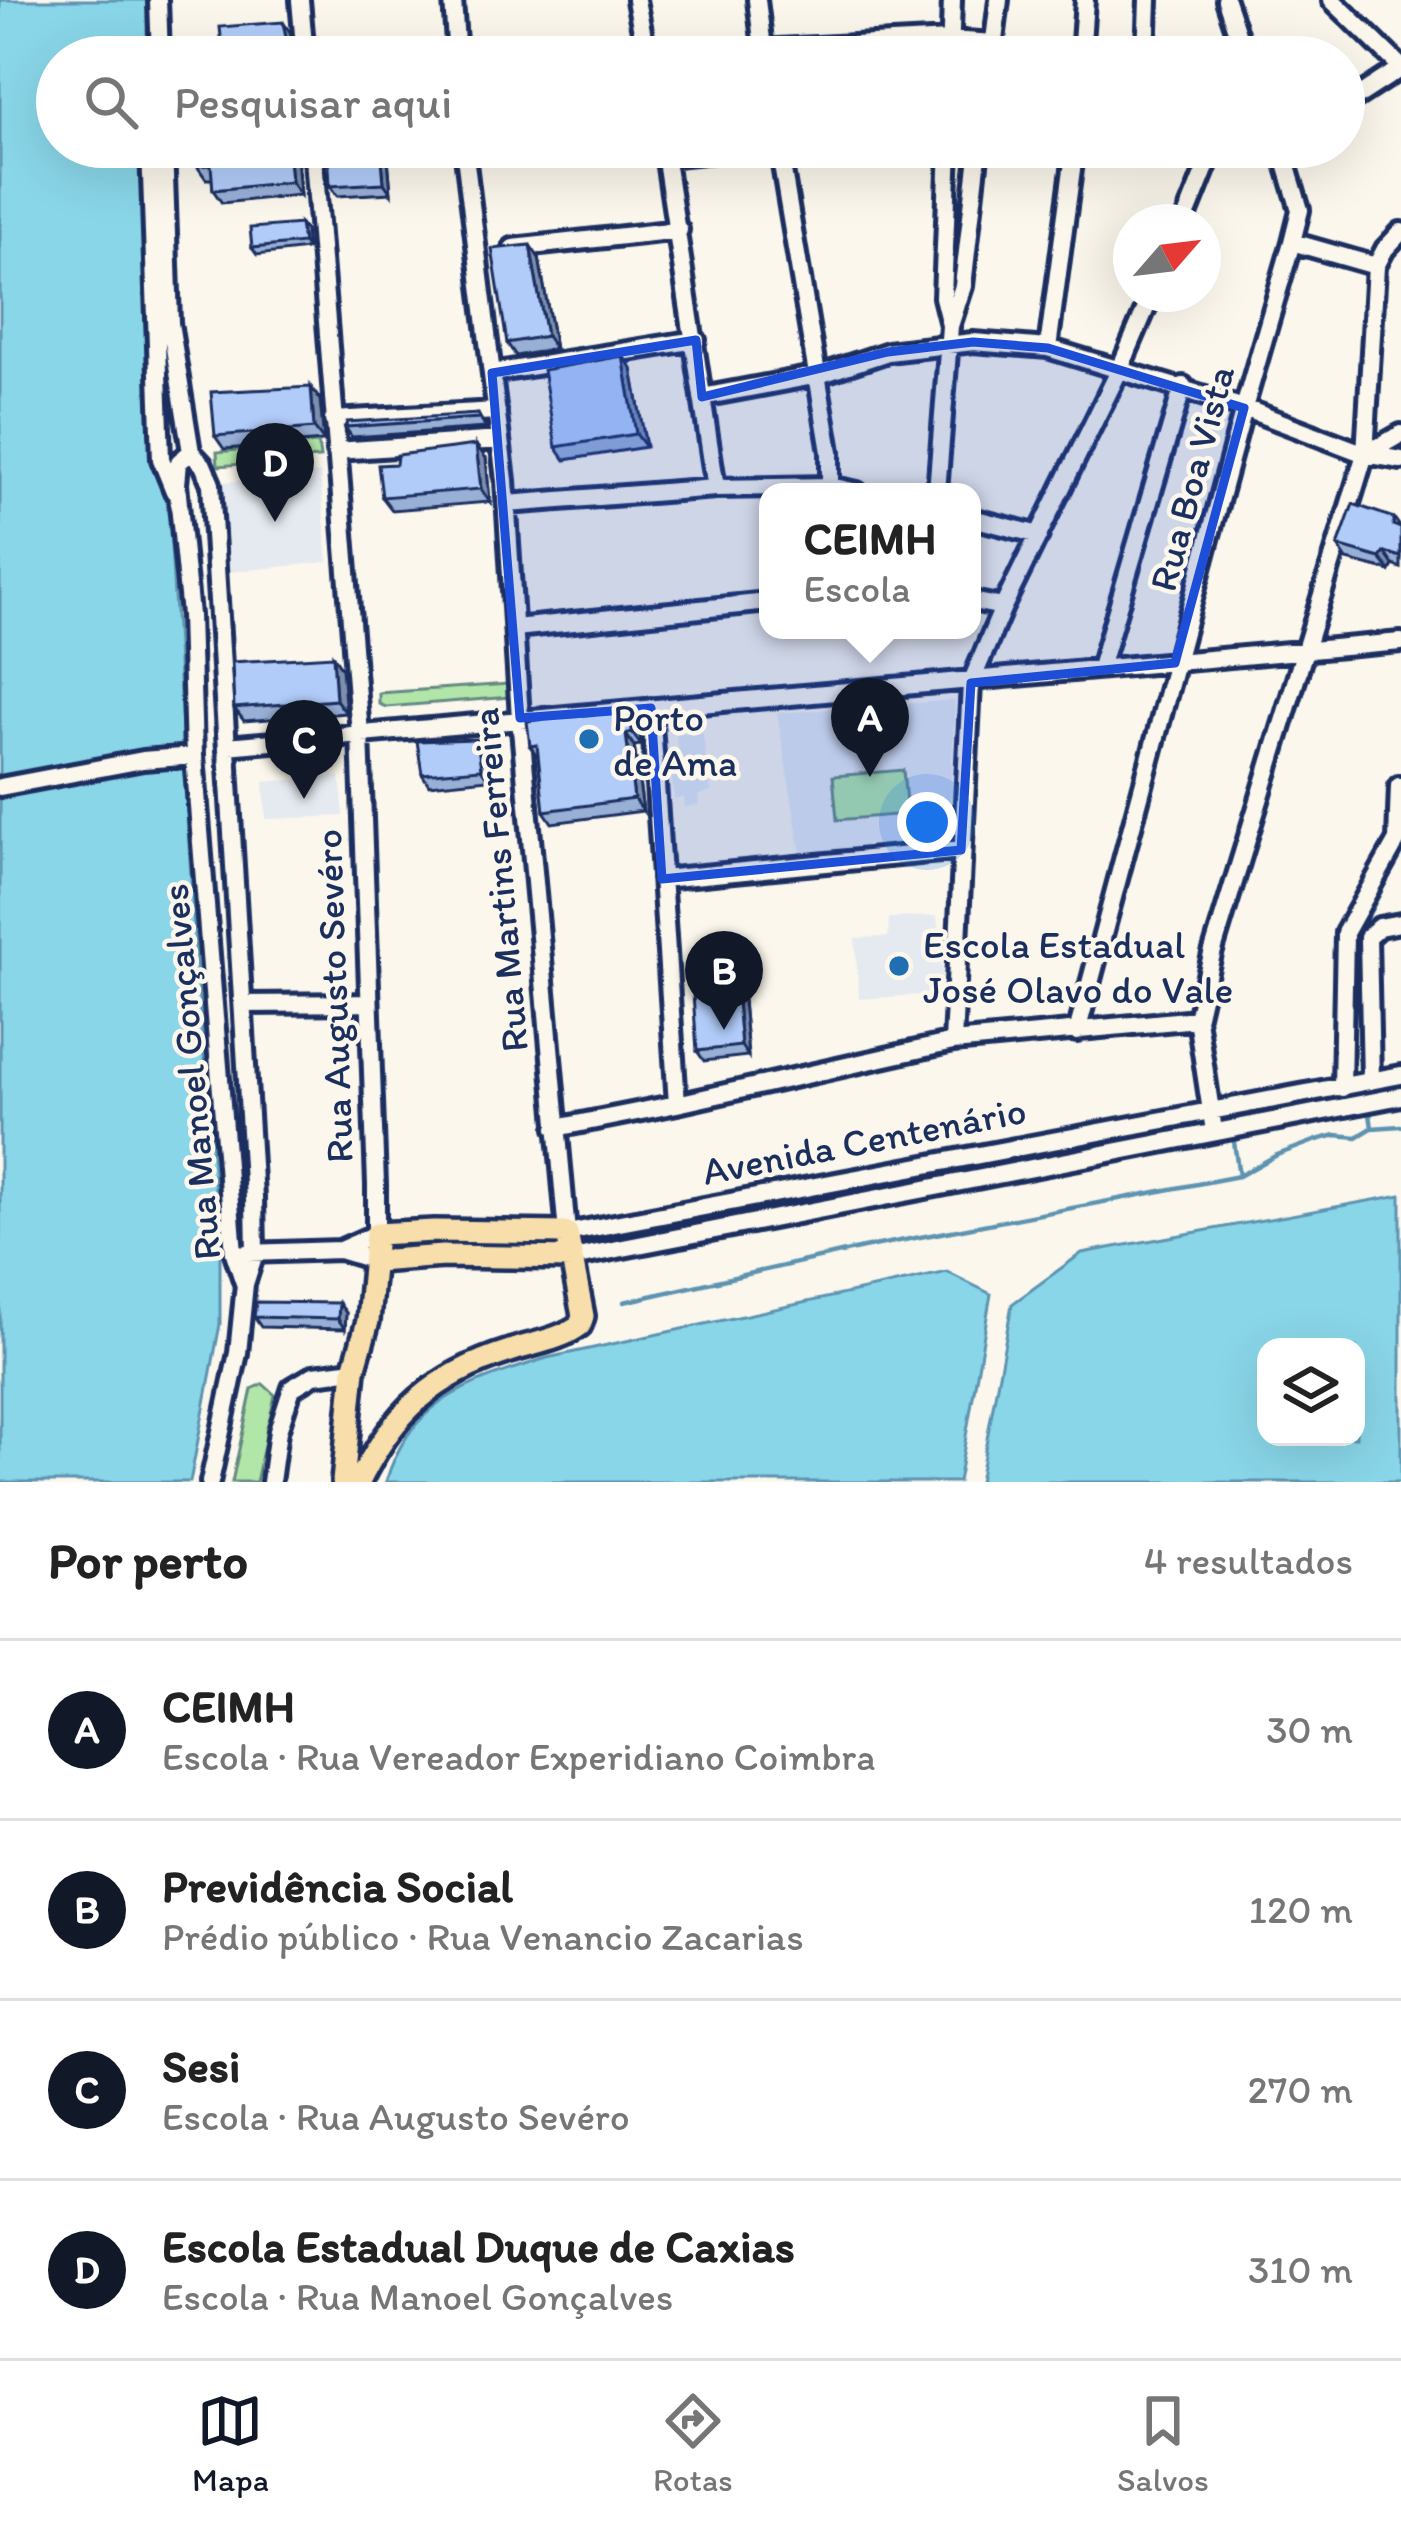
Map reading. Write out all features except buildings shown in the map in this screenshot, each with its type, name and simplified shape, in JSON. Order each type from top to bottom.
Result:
[{"type":"main road","name":"Avenida Centenário","points":[[376,1234],[567,1233]]},
{"type":"main road","name":"Rua Martins Ferreira","points":[[359,1482],[394,1421],[439,1381],[580,1324],[583,1316],[567,1233]]},
{"type":"main road","name":"Rua Augusto Sevéro","points":[[343,1482],[354,1370],[368,1321],[376,1234]]},
{"type":"main road","name":"Avenida Centenário","points":[[376,1261],[443,1256],[572,1258]]},
{"type":"street","points":[[152,36],[154,0]]},
{"type":"street","points":[[154,0],[158,36]]},
{"type":"street","points":[[300,0],[303,36]]},
{"type":"street","points":[[453,0],[456,36]]},
{"type":"street","points":[[636,0],[643,36]]},
{"type":"street","points":[[757,0],[762,36]]},
{"type":"street","points":[[950,36],[952,0]]},
{"type":"street","points":[[995,36],[1000,0]]},
{"type":"street","points":[[1082,36],[1085,0]]},
{"type":"street","points":[[1147,36],[1148,0]]},
{"type":"street","points":[[1226,0],[1237,36]]},
{"type":"street","points":[[1332,0],[1401,68],[1365,91]]},
{"type":"street","points":[[151,168],[161,459],[173,486],[186,686],[192,698]]},
{"type":"street","name":"Rua Manoel Gonçalves","points":[[165,168],[170,323],[191,452],[211,484],[255,1253],[244,1284]]},
{"type":"street","name":"Rua Augusto Sevéro","points":[[315,168],[360,734],[376,1234]]},
{"type":"street","name":"Rua Martins Ferreira","points":[[466,168],[507,504],[520,718],[567,1233]]},
{"type":"street","points":[[668,168],[716,488]]},
{"type":"street","points":[[783,168],[830,452],[830,483]]},
{"type":"street","points":[[948,168],[943,297],[950,335]]},
{"type":"street","points":[[938,483],[950,335],[964,286],[978,168]]},
{"type":"street","points":[[1048,348],[1072,168]]},
{"type":"street","points":[[1192,204],[1206,168]]},
{"type":"street","name":"Rua Boa Vista","points":[[1077,1032],[1300,210],[1287,168]]},
{"type":"street","points":[[476,252],[679,230]]},
{"type":"street","points":[[1214,1131],[1197,1019],[1212,954],[1365,454],[1376,266],[1401,232]]},
{"type":"street","points":[[1292,242],[1376,266]]},
{"type":"street","points":[[952,1042],[971,682],[1145,312]]},
{"type":"street","points":[[702,398],[818,375],[950,335],[973,342],[1048,348],[1244,408],[1365,454],[1401,460]]},
{"type":"street","points":[[492,373],[695,340]]},
{"type":"street","points":[[1100,668],[1183,388]]},
{"type":"street","points":[[333,420],[497,411]]},
{"type":"street","points":[[1365,454],[1401,434]]},
{"type":"street","points":[[336,452],[500,440]]},
{"type":"street","name":"Rua Manoel Gonçalves","points":[[191,452],[179,462],[177,484],[190,615],[189,756],[204,873],[234,1253],[244,1284]]},
{"type":"street","points":[[507,504],[759,488]]},
{"type":"street","points":[[981,520],[1039,536]]},
{"type":"street","points":[[515,628],[759,603]]},
{"type":"street","points":[[981,604],[1003,608]]},
{"type":"street","points":[[227,746],[1401,642]]},
{"type":"street","points":[[651,708],[677,1104]]},
{"type":"street","points":[[0,787],[189,756]]},
{"type":"street","points":[[1342,1088],[1345,933],[1397,841],[1399,786]]},
{"type":"street","points":[[662,879],[961,850]]},
{"type":"street","points":[[204,873],[235,874]]},
{"type":"street","points":[[1371,1081],[1368,937],[1379,927],[1401,923]]},
{"type":"street","points":[[243,1004],[368,1003]]},
{"type":"street","points":[[556,1127],[952,1042],[1197,1019]]},
{"type":"street","name":"Avenida Centenário","points":[[567,1233],[1401,1076]]},
{"type":"street","points":[[221,1081],[247,1083]]},
{"type":"street","name":"Avenida Centenário","points":[[572,1258],[1401,1096]]},
{"type":"street","points":[[832,1183],[838,1206]]},
{"type":"street","name":"Avenida Centenário","points":[[340,1250],[376,1234]]},
{"type":"street","name":"Avenida Centenário","points":[[234,1253],[340,1250],[376,1261]]},
{"type":"street","points":[[210,1482],[238,1353],[244,1284]]},
{"type":"street","points":[[271,1482],[278,1431],[292,1388],[314,1375],[354,1370]]},
{"type":"highlighted area","points":[[696,340],[702,397],[888,352],[973,342],[1048,348],[1244,408],[1175,663],[971,683],[961,850],[662,879],[651,708],[520,718],[492,373]]},
{"type":"shaded area","points":[[320,473],[328,562],[229,572],[222,482]]},
{"type":"shaded area","points":[[955,700],[948,842],[802,860],[777,713]]},
{"type":"shaded area","points":[[702,729],[711,792],[698,795],[699,805],[685,807],[684,798],[674,799],[671,774],[680,773],[676,735]]},
{"type":"shaded area","points":[[340,776],[344,816],[266,819],[264,782]]},
{"type":"shaded area","name":"Escola Estadual José Olavo do Vale","points":[[937,916],[945,1001],[922,1002],[920,995],[859,999],[855,938],[888,937],[889,918]]},
{"type":"green space","points":[[318,443],[320,458],[218,466],[217,452]]},
{"type":"green space","points":[[509,684],[513,688],[510,697],[379,704],[379,693]]},
{"type":"green space","points":[[903,770],[907,814],[837,820],[833,776]]},
{"type":"green space","points":[[263,1384],[275,1395],[256,1482],[232,1482],[252,1389]]},
{"type":"water","points":[[0,0],[147,0],[147,36],[36,36],[36,168],[147,168],[153,464],[168,497],[196,960],[220,1248],[220,1324],[190,1482],[0,1482]]},
{"type":"water","points":[[1401,1195],[1401,1482],[979,1482],[1012,1304],[1082,1253]]},
{"type":"water","points":[[947,1272],[991,1294],[958,1482],[386,1482],[397,1454],[428,1412],[494,1376],[547,1358]]},
{"type":"waterway","points":[[1359,1059],[1359,933],[1401,853]]},
{"type":"waterway","points":[[1369,1107],[1372,1128]]},
{"type":"waterway","points":[[624,1302],[863,1248],[1239,1176],[1317,1140],[1357,1137],[1372,1128],[1401,1126]]},
{"type":"waterway","points":[[1233,1135],[1239,1176]]},
{"type":"place","name":"Escola Estadual Duque de Caxias","points":[[275,522]]},
{"type":"place","name":"Porto de Ama","points":[[589,739]]},
{"type":"place","name":"CEIMH","points":[[870,777]]},
{"type":"place","name":"Sesi","points":[[304,799]]},
{"type":"place","name":"Escola Estadual José Olavo do Vale","points":[[899,966]]},
{"type":"place","name":"Previdência Social","points":[[724,1030]]}]
